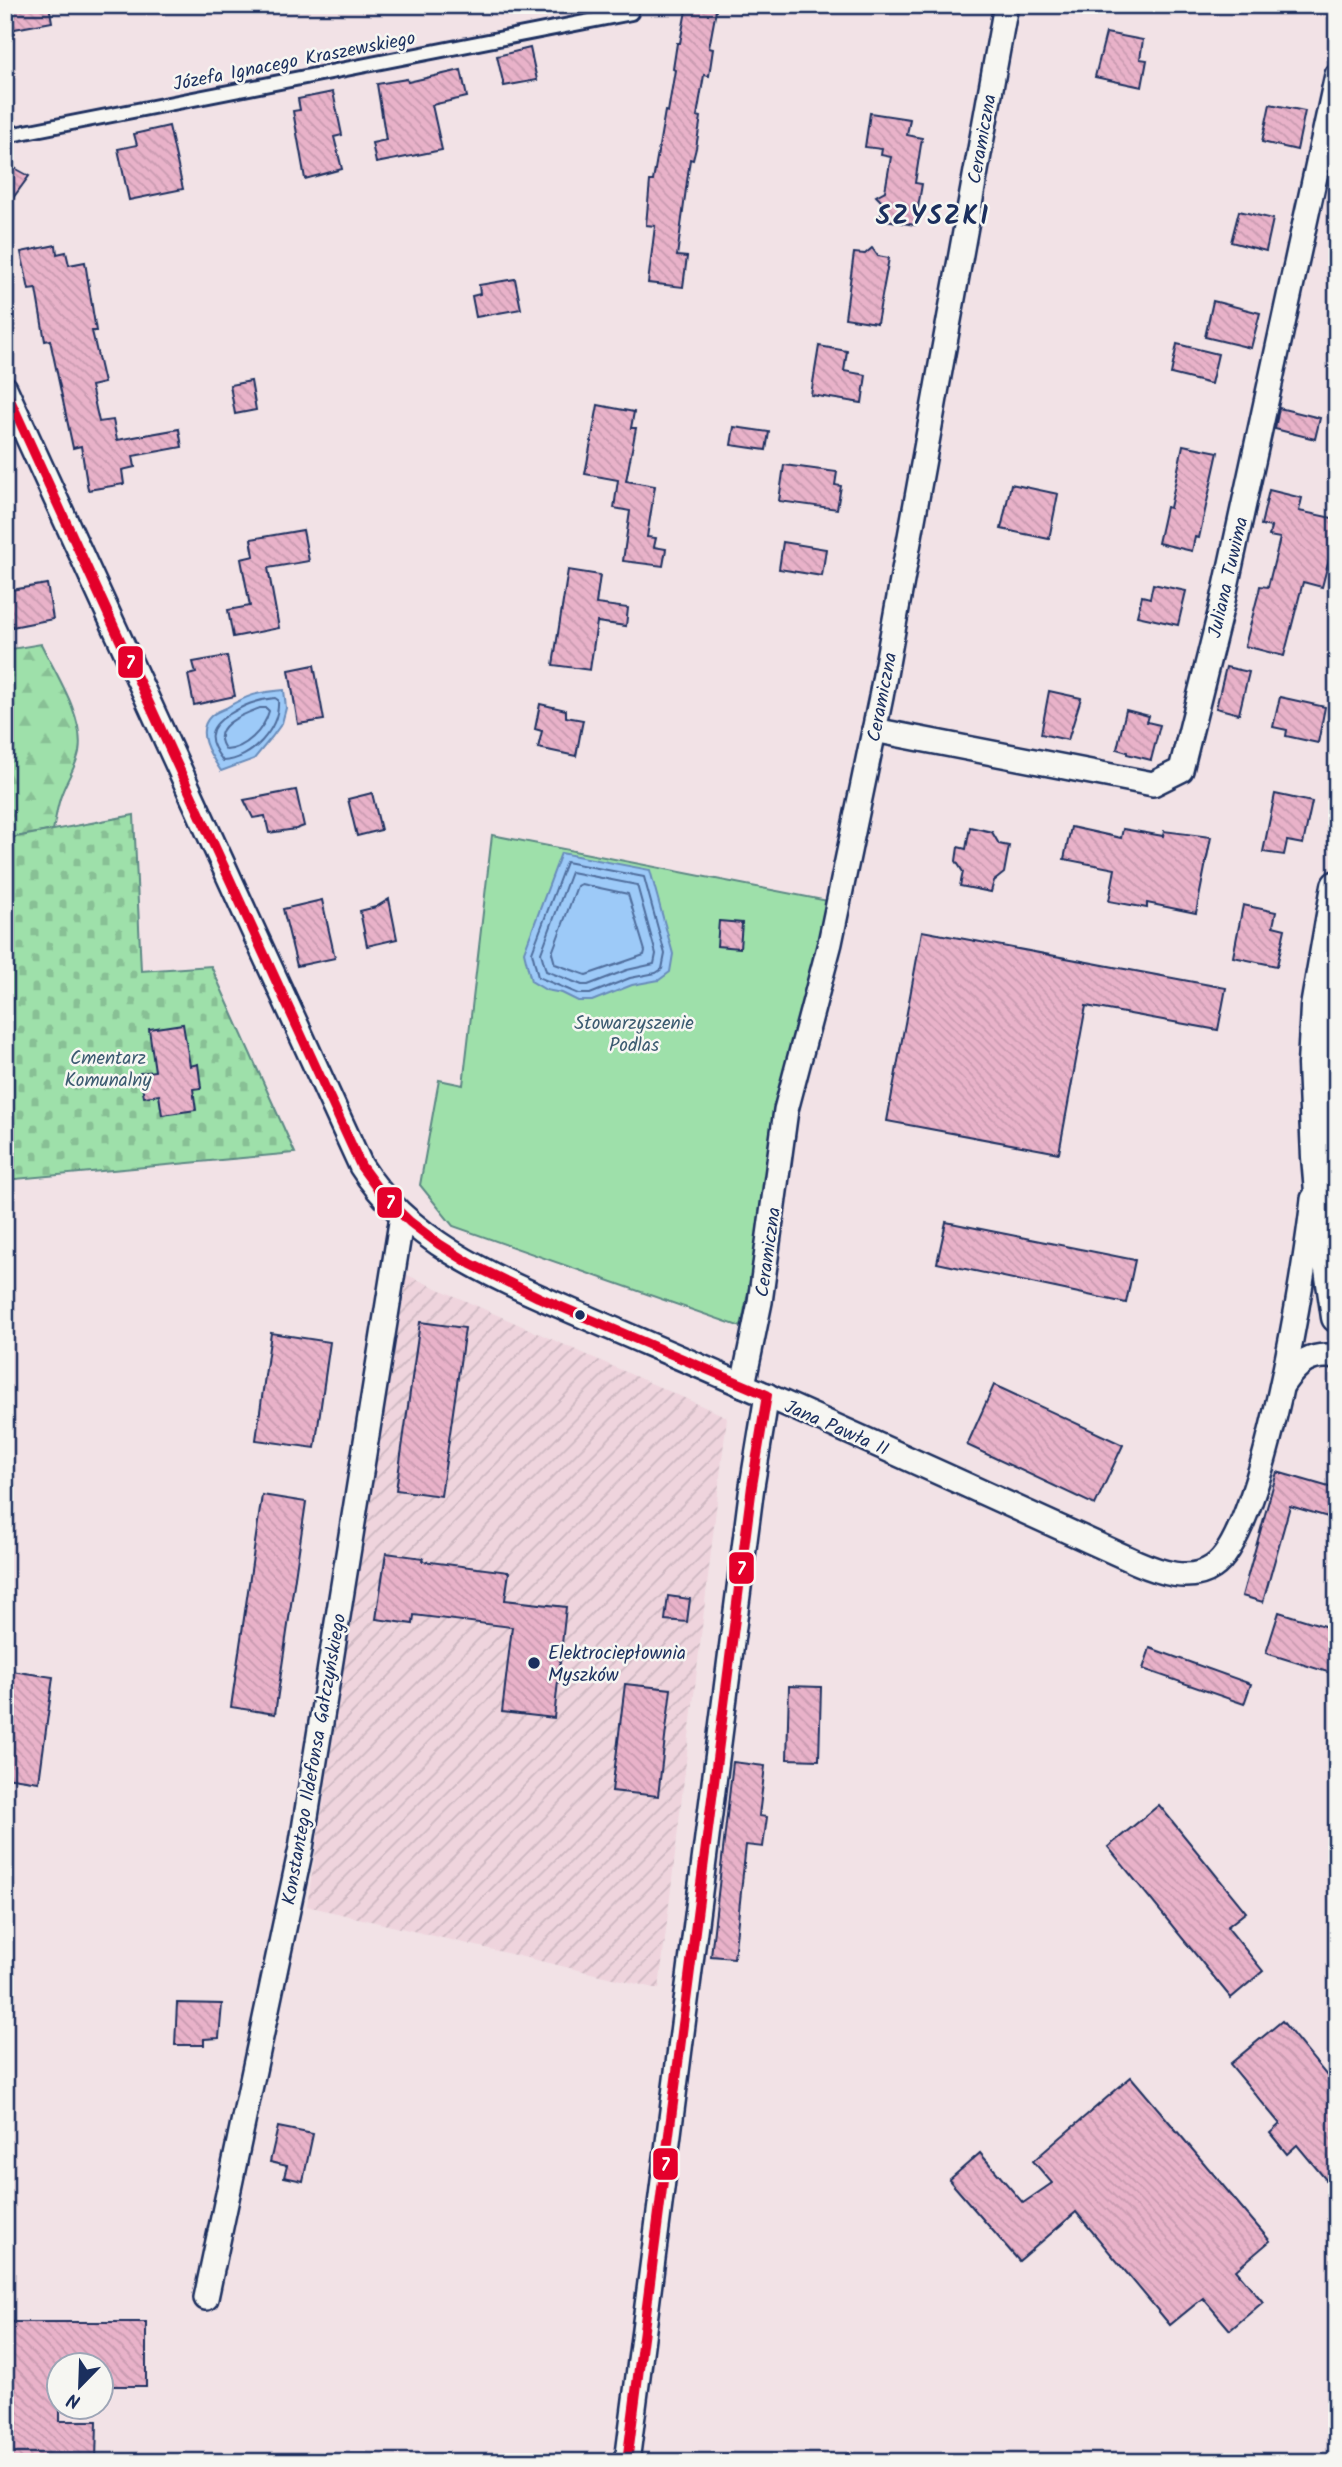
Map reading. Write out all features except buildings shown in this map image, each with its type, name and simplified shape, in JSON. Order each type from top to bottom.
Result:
[{"type":"street","name":"Ceramiczna","points":[[743,1385],[760,1302],[786,1110],[830,943],[874,730],[1006,5]]},
{"type":"street","name":"Juliana Tuwima","points":[[874,730],[1153,784],[1181,770],[1222,605],[1337,75]]},
{"type":"street","name":"Jana Pawła II","points":[[5,388],[361,1166],[371,1182],[402,1216],[443,1247],[480,1268],[1158,1572],[1196,1574],[1212,1569],[1230,1551],[1252,1493],[1283,1384],[1308,1238],[1317,1157]]},
{"type":"street","points":[[1337,886],[1324,950],[1314,1031],[1317,1157],[1322,1215],[1337,1317]]},
{"type":"street","name":"Konstantego Ildefonsa Gałczyńskiego","points":[[206,2298],[301,1848],[402,1216]]},
{"type":"street","name":"Jana Pawła II","points":[[1283,1384],[1294,1368],[1309,1357],[1337,1357]]},
{"type":"street","points":[[627,2462],[752,1486],[767,1395]]},
{"type":"lane","name":"Józefa Ignacego Kraszewskiego","points":[[5,136],[631,13]]},
{"type":"shaded area","points":[[405,1274],[727,1417],[659,1989],[307,1906]]},
{"type":"green space","points":[[41,644],[74,711],[80,739],[79,752],[60,798],[53,830],[5,839],[5,650]]},
{"type":"green space","name":"Cmentarz Komunalny","points":[[134,815],[141,971],[211,966],[295,1153],[5,1180],[5,839]]},
{"type":"green space","name":"Stowarzyszenie Podlas","points":[[492,835],[828,901],[741,1327],[453,1226],[420,1185],[439,1080],[463,1085]]},
{"type":"water","points":[[284,690],[286,708],[282,723],[272,737],[254,759],[221,771],[206,744],[206,722],[216,712],[247,697]]},
{"type":"water","points":[[561,853],[650,870],[673,954],[670,972],[659,980],[632,985],[592,1001],[578,1001],[562,993],[546,990],[531,981],[524,952]]},
{"type":"transit line","name":"7","points":[[5,389],[361,1166],[383,1196],[410,1222],[471,1264],[538,1297],[767,1395],[752,1486],[627,2462]]},
{"type":"place","name":"Elektrociepłownia Myszków","points":[[534,1663]]},
{"type":"district","name":"SZYSZKI","points":[[933,215]]}]
